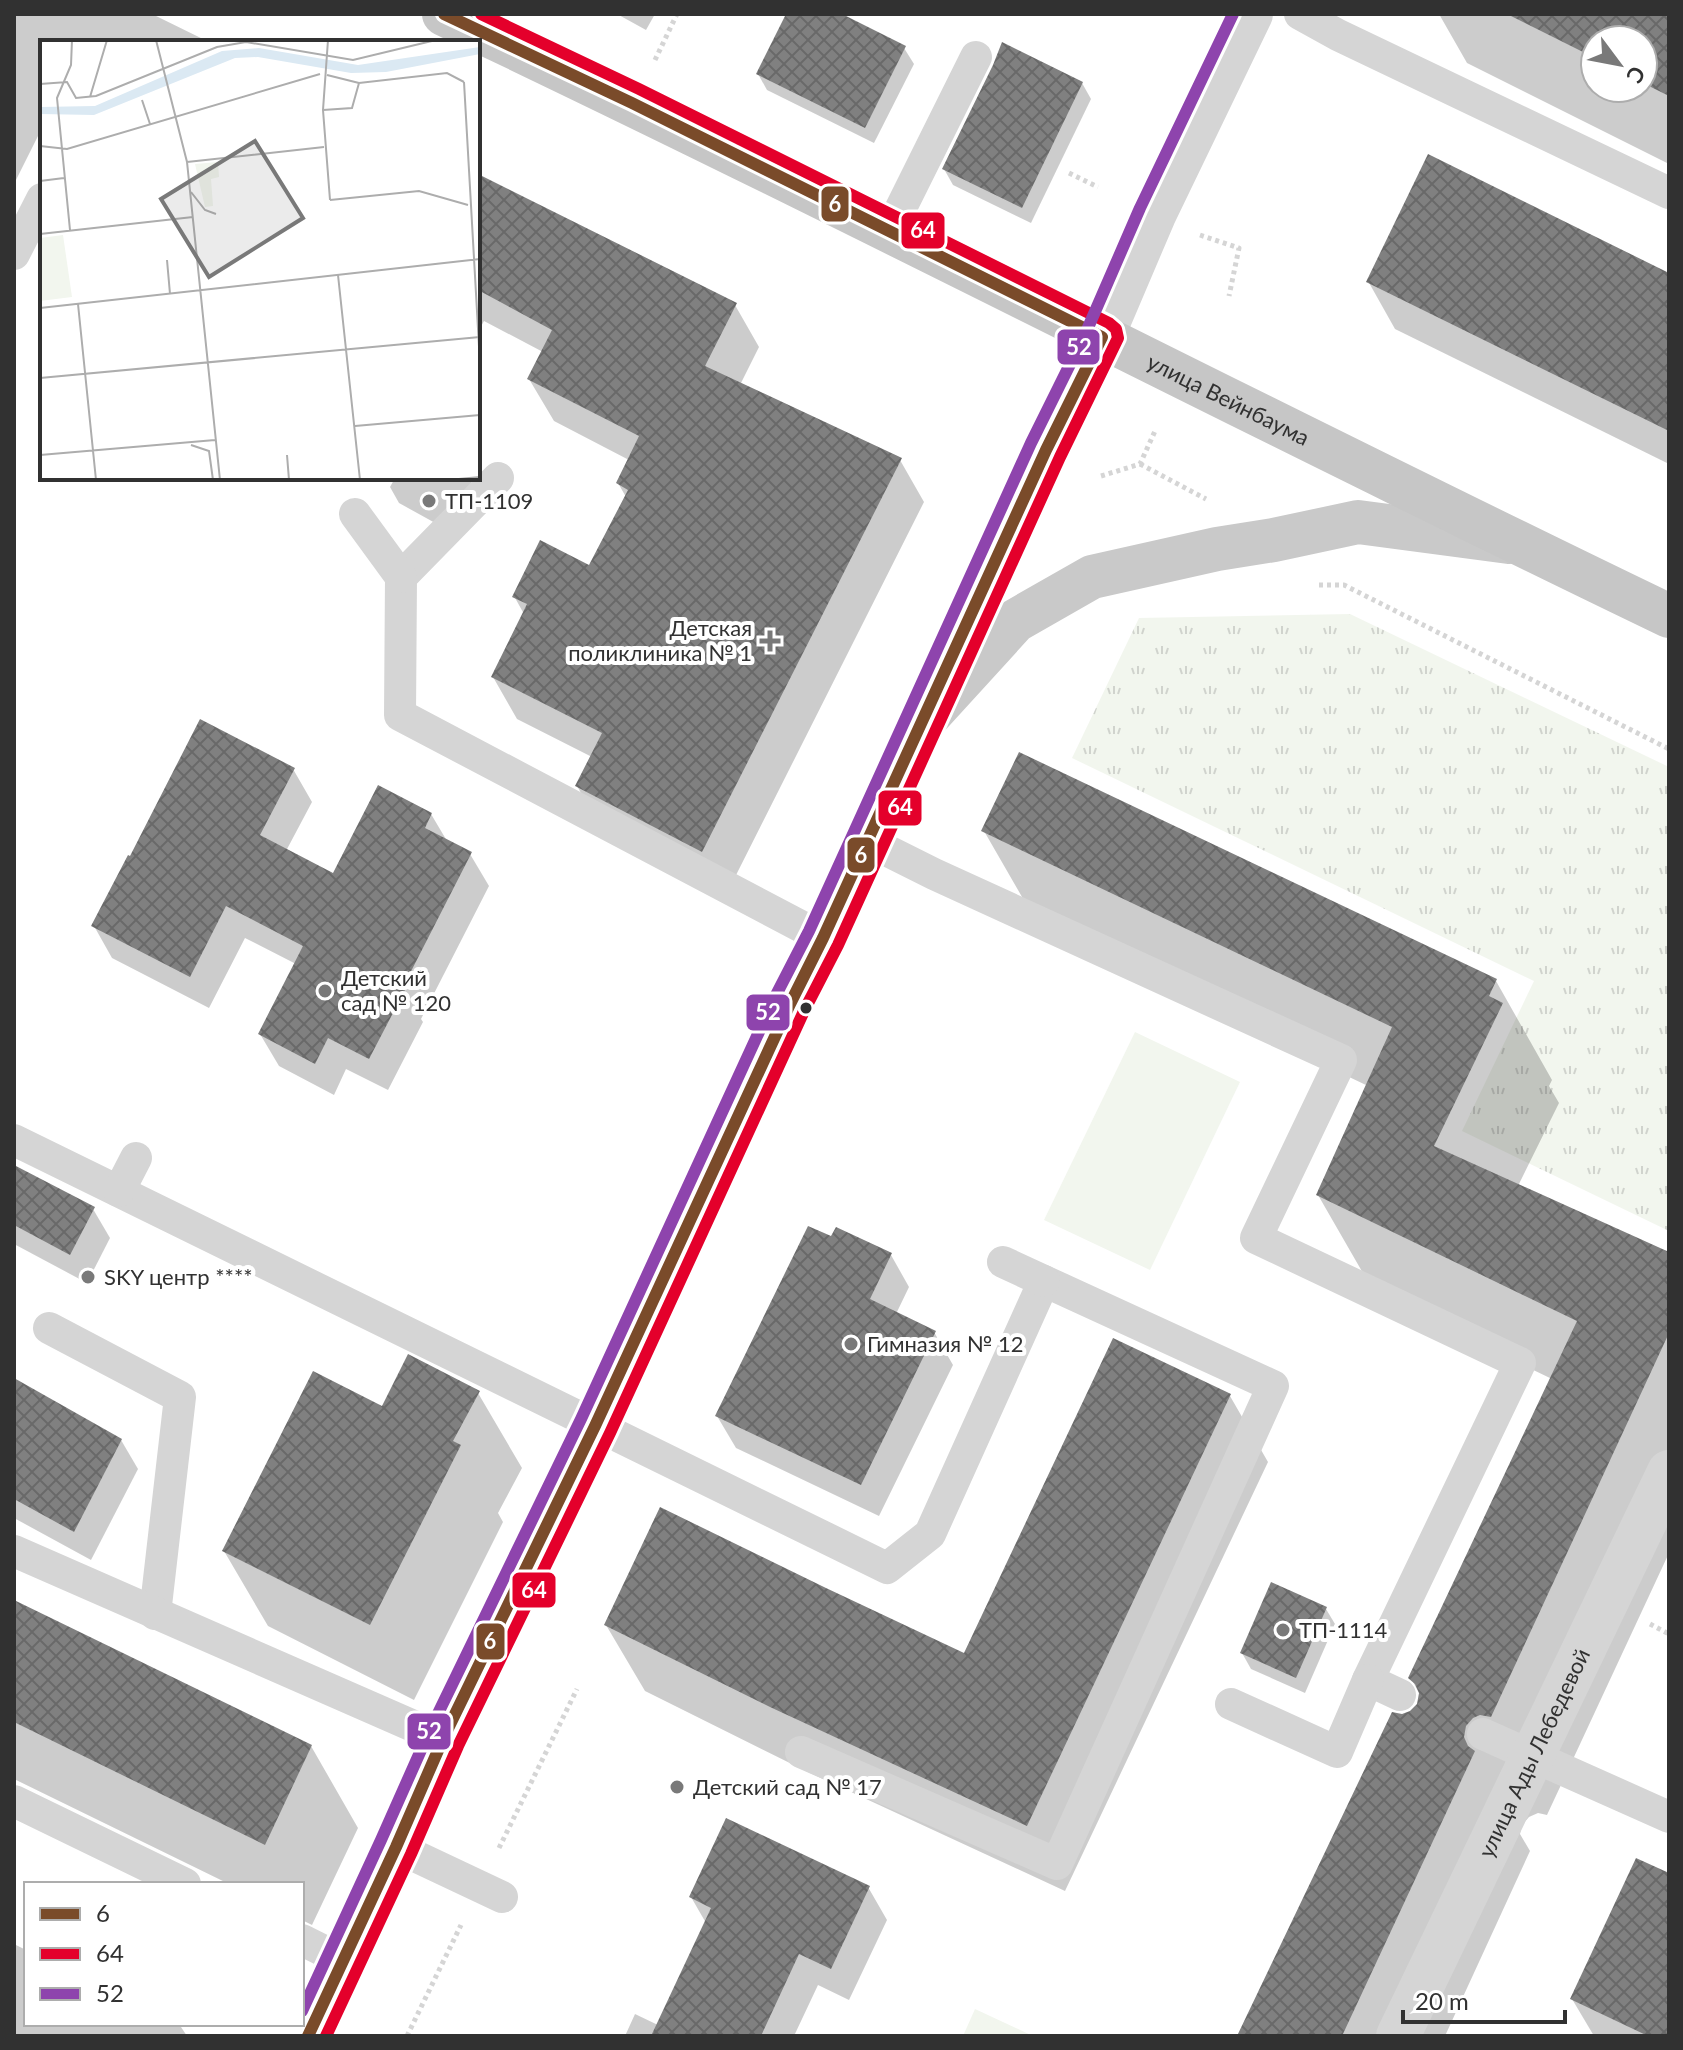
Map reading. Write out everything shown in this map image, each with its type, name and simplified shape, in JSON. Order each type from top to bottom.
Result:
[{"type":"highway","name":"улица Вейнбаума","points":[[444,14],[646,110],[1669,616]]},
{"type":"main road","points":[[1102,337],[1046,450],[923,722],[1015,621],[1092,577],[1358,522],[1518,543]]},
{"type":"street","points":[[1102,337],[1154,215],[1251,14]]},
{"type":"street","name":"улица Ады Лебедевой","points":[[1402,2035],[1531,1757],[1669,1472]]},
{"type":"lane","points":[[1300,14],[1669,193]]},
{"type":"lane","points":[[889,232],[976,57]]},
{"type":"lane","points":[[14,254],[40,203]]},
{"type":"lane","points":[[401,577],[498,478]]},
{"type":"lane","points":[[355,514],[401,577],[400,715],[823,938]]},
{"type":"lane","points":[[868,841],[1341,1060],[1256,1238],[1520,1363],[1368,1680],[1337,1752],[1231,1704]]},
{"type":"lane","points":[[14,1140],[887,1568],[930,1534],[1044,1281]]},
{"type":"lane","points":[[119,1191],[136,1158]]},
{"type":"lane","points":[[801,1752],[1057,1864],[1273,1386],[1003,1262]]},
{"type":"lane","points":[[49,1328],[180,1397],[155,1614]]},
{"type":"lane","points":[[14,1551],[443,1739]]},
{"type":"lane","points":[[1368,1680],[1400,1695]]},
{"type":"lane","points":[[1483,1734],[1669,1817]]},
{"type":"lane","points":[[14,1801],[181,1882]]},
{"type":"lane","points":[[396,1847],[502,1897]]},
{"type":"lane","points":[[304,1941],[344,1961]]},
{"type":"path","points":[[1069,173],[1098,187]]},
{"type":"path","points":[[1195,233],[1239,248],[1229,296]]},
{"type":"path","points":[[1140,464],[1155,431]]},
{"type":"path","points":[[1101,476],[1140,464],[1206,500]]},
{"type":"path","points":[[1314,585],[1344,585],[1669,749]]},
{"type":"green space","points":[[1350,614],[1669,767],[1669,1231],[1462,1131],[1534,981],[1072,758],[1139,618]]},
{"type":"green space","points":[[1135,1032],[1240,1082],[1150,1270],[1044,1220]]},
{"type":"green space","points":[[975,2009],[1033,2036],[963,2036]]},
{"type":"building","points":[[786,14],[842,14],[906,46],[865,128],[756,74]]},
{"type":"building","points":[[1507,14],[1669,14],[1669,96],[1659,91],[1659,24],[1579,24],[1579,50]]},
{"type":"building","points":[[1002,42],[1083,82],[1022,208],[942,169]]},
{"type":"building","points":[[1428,154],[1669,273],[1669,431],[1366,282]]},
{"type":"building","points":[[480,175],[737,303],[705,366],[902,458],[702,852],[575,786],[602,733],[491,677],[527,604],[512,597],[540,540],[589,565],[628,490],[616,483],[639,436],[527,379],[552,330],[480,291]]},
{"type":"building","points":[[200,719],[295,768],[260,835],[333,873],[378,785],[432,813],[425,828],[472,852],[369,1059],[328,1038],[315,1064],[258,1034],[303,946],[226,906],[190,977],[91,926]]},
{"type":"building","points":[[1019,752],[1497,979],[1489,996],[1503,1003],[1434,1146],[1669,1252],[1669,1333],[1491,1717],[1480,1715],[1466,1726],[1464,1737],[1468,1746],[1475,1751],[1342,2036],[1237,2036],[1392,1712],[1402,1714],[1417,1704],[1419,1693],[1408,1678],[1577,1321],[1316,1195],[1392,1027],[981,831]]},
{"type":"building","points":[[14,1165],[95,1207],[70,1255],[14,1225]]},
{"type":"building","points":[[808,1226],[831,1236],[836,1227],[892,1253],[870,1299],[936,1331],[861,1485],[715,1416]]},
{"type":"building","points":[[1113,1338],[1231,1394],[1027,1826],[770,1707],[604,1625],[660,1507],[964,1653]]},
{"type":"building","points":[[408,1354],[480,1391],[453,1441],[461,1445],[370,1625],[222,1551],[313,1371],[382,1406]]},
{"type":"building","points":[[14,1378],[122,1439],[74,1532],[14,1499]]},
{"type":"building","name":"ТП-1114","points":[[1271,1582],[1327,1607],[1296,1678],[1240,1653]]},
{"type":"building","points":[[14,1600],[312,1745],[265,1845],[14,1722]]},
{"type":"building","points":[[726,1818],[870,1886],[831,1969],[799,1954],[761,2036],[651,2036],[711,1908],[689,1897]]},
{"type":"building","points":[[1636,1858],[1669,1873],[1669,2036],[1648,2036],[1570,1999]]},
{"type":"transit line","name":"6","points":[[308,2036],[443,1739],[595,1426],[1046,450],[1102,337],[632,103],[444,14]]},
{"type":"transit line","name":"64","points":[[326,2036],[458,1746],[610,1433],[804,1011],[838,945],[1060,457],[1118,338],[1116,329],[1109,323],[639,89],[481,14]]},
{"type":"transit line","name":"52","points":[[304,2007],[429,1732],[581,1419],[775,997],[809,931],[1031,443],[1087,330],[1140,208],[1233,14]]},
{"type":"place","name":"ТП-1109","points":[[429,501]]},
{"type":"place","name":"Детская поликлиника № 1","points":[[770,641]]},
{"type":"place","name":"Детский сад № 120","points":[[325,991]]},
{"type":"place","name":"SKY центр ****","points":[[88,1277]]},
{"type":"place","name":"Гимназия № 12","points":[[851,1344]]},
{"type":"place","name":"ТП-1114","points":[[1283,1630]]},
{"type":"place","name":"Детский сад № 17","points":[[677,1787]]}]
